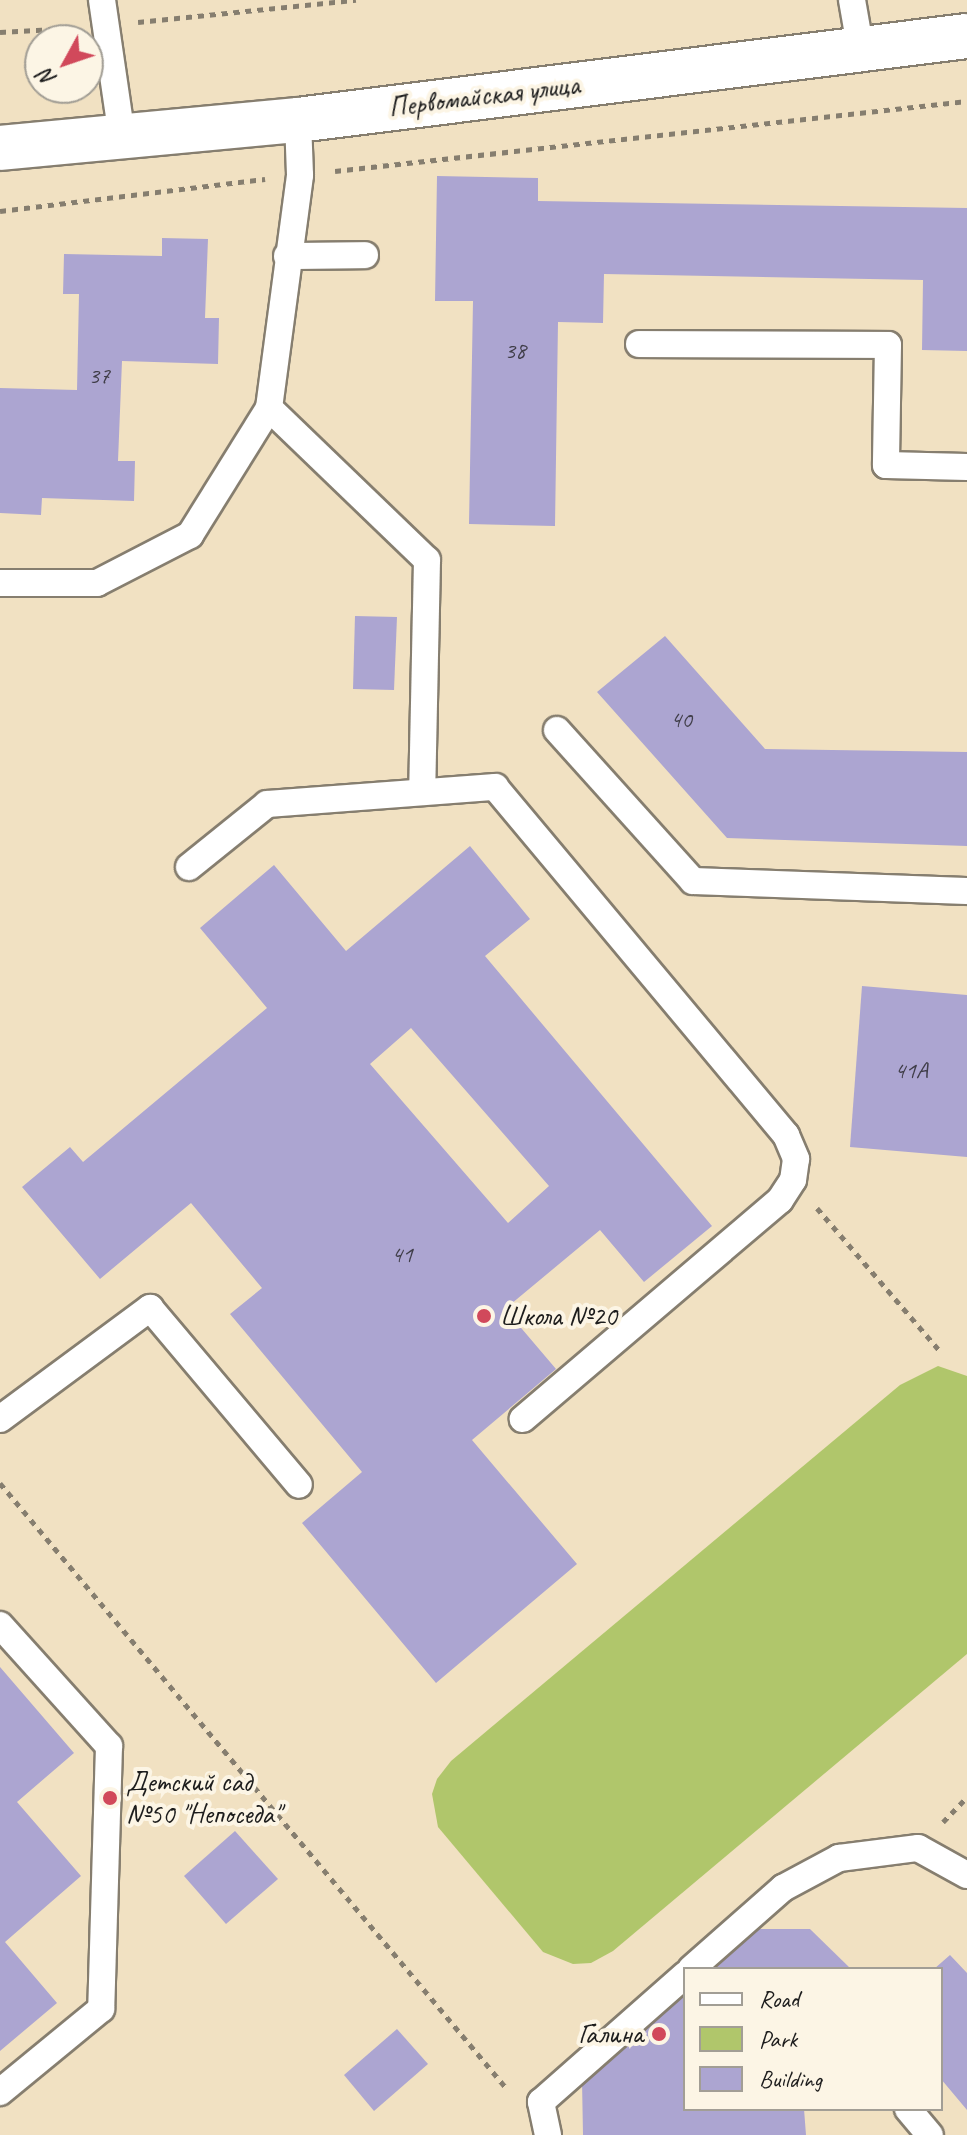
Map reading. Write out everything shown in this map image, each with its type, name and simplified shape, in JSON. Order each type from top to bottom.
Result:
[{"type":"street","name":"Первомайская улица","points":[[0,148],[298,120],[860,46],[967,36]]},
{"type":"lane","points":[[102,0],[122,137]]},
{"type":"lane","points":[[852,0],[860,46]]},
{"type":"lane","points":[[0,583],[97,583],[190,535],[269,408],[300,175],[298,120]]},
{"type":"lane","points":[[287,256],[365,255]]},
{"type":"lane","points":[[639,344],[888,345],[886,465],[967,467]]},
{"type":"lane","points":[[269,408],[427,560],[422,792]]},
{"type":"lane","points":[[557,730],[693,881],[967,891]]},
{"type":"lane","points":[[189,867],[267,804],[495,787],[786,1135],[796,1159],[793,1180],[780,1200],[523,1419]]},
{"type":"lane","points":[[0,1419],[150,1308],[299,1485]]},
{"type":"lane","points":[[0,1625],[109,1746],[101,2009],[0,2092]]},
{"type":"lane","points":[[693,1967],[783,1888],[839,1858],[918,1848],[967,1875]]},
{"type":"lane","points":[[548,2135],[541,2102],[683,1977]]},
{"type":"lane","points":[[910,2111],[930,2135]]},
{"type":"path","points":[[0,32],[108,26],[356,0]]},
{"type":"path","points":[[0,211],[967,101]]},
{"type":"path","points":[[793,1180],[939,1350]]},
{"type":"path","points":[[0,1483],[513,2096],[541,2102]]},
{"type":"green space","points":[[938,1366],[967,1376],[967,1654],[613,1951],[591,1963],[573,1964],[543,1952],[438,1827],[432,1794],[437,1779],[451,1761],[900,1385]]},
{"type":"building","points":[[437,176],[538,178],[538,201],[967,208],[967,351],[922,350],[923,280],[604,274],[603,323],[558,322],[555,526],[469,524],[473,301],[435,301]]},
{"type":"building","points":[[162,238],[208,239],[205,318],[219,318],[218,364],[122,361],[118,461],[135,461],[134,501],[42,498],[41,515],[0,513],[0,388],[77,390],[79,294],[63,294],[64,254],[162,256]]},
{"type":"building","points":[[355,616],[397,617],[394,690],[353,689]]},
{"type":"building","points":[[665,636],[765,749],[967,752],[967,846],[727,838],[597,692]]},
{"type":"building","points":[[470,846],[530,919],[485,956],[712,1226],[644,1282],[600,1230],[505,1309],[556,1369],[472,1440],[577,1564],[436,1683],[302,1523],[362,1472],[230,1314],[262,1288],[191,1203],[100,1279],[22,1187],[70,1147],[83,1162],[267,1008],[200,928],[274,865],[346,951]],"holes":[[[411,1028],[549,1186],[508,1223],[370,1064]]]},
{"type":"building","points":[[862,986],[967,995],[967,1157],[850,1147]]},
{"type":"building","points":[[0,1667],[74,1753],[17,1802],[81,1876],[5,1942],[57,2003],[0,2051]]},
{"type":"building","points":[[235,1831],[278,1879],[226,1924],[184,1876]]},
{"type":"building","name":"Галина","points":[[748,1929],[810,1929],[849,1967],[706,1967]]},
{"type":"building","points":[[950,1955],[967,1973],[967,2110],[943,2081],[943,1967],[936,1967]]},
{"type":"building","name":"Галина","points":[[683,1989],[683,2111],[804,2111],[806,2135],[583,2135],[582,2081]]},
{"type":"building","points":[[397,2029],[428,2064],[374,2111],[344,2075]]},
{"type":"place","name":"Школа №20","points":[[484,1316]]},
{"type":"place","name":"Детский сад №50 \"Непоседа\"","points":[[110,1798]]},
{"type":"place","name":"Галина","points":[[659,2034]]}]
